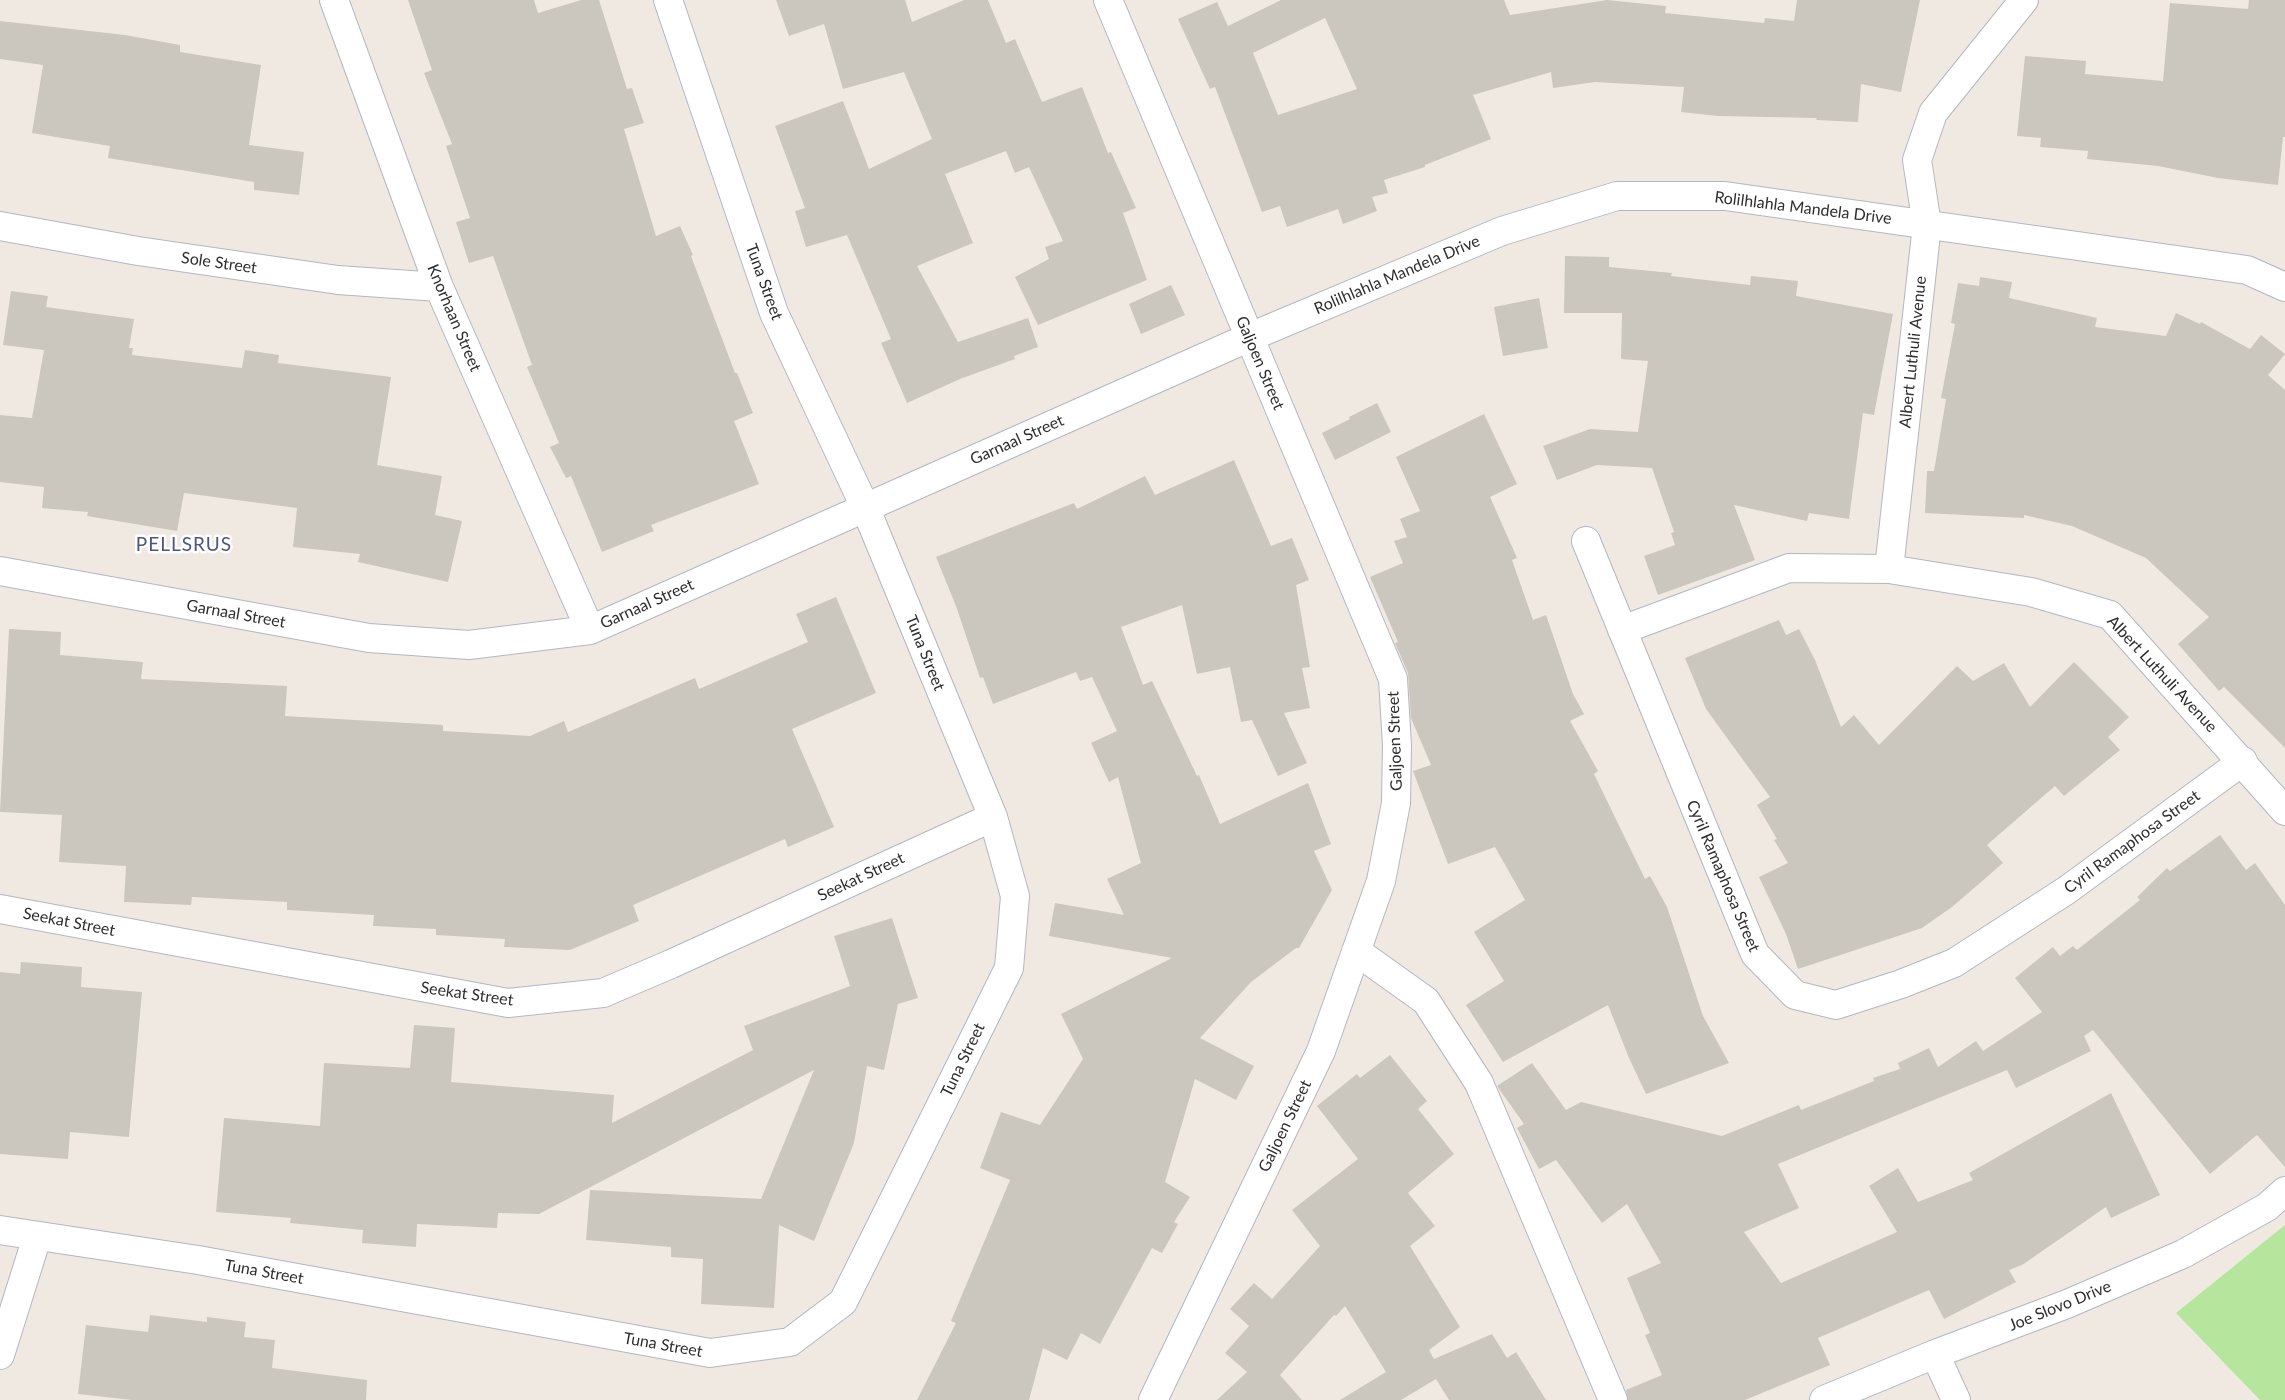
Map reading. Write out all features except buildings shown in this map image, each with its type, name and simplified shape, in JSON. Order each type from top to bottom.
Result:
[{"type":"street","name":"Knorhaan Street","points":[[334,0],[439,287],[590,630]]},
{"type":"street","name":"Tuna Street","points":[[0,1230],[198,1260],[710,1354],[790,1342],[843,1302],[1009,968],[1015,896],[993,817],[865,507],[774,313],[668,0]]},
{"type":"street","name":"Galjoen Street","points":[[1108,0],[1393,680],[1397,745],[1396,803],[1381,881],[1321,1051],[1153,1400]]},
{"type":"street","name":"Albert Luthuli Avenue","points":[[1889,569],[1927,225],[1917,160],[1933,113],[2024,0]]},
{"type":"street","name":"Rolilhlahla Mandela Drive","points":[[1250,337],[1502,231],[1617,196],[1725,196],[2247,270],[2285,287]]},
{"type":"street","name":"Sole Street","points":[[0,226],[138,251],[338,280],[439,287]]},
{"type":"street","name":"Garnaal Street","points":[[0,571],[369,638],[469,645],[590,630],[1250,337]]},
{"type":"street","name":"Cyril Ramaphosa Street","points":[[1586,541],[1755,954],[1795,995],[1836,1004],[1901,984],[1954,963],[2067,890],[2243,761]]},
{"type":"street","name":"Albert Luthuli Avenue","points":[[1622,630],[1789,568],[1889,569],[2031,592],[2110,615],[2243,761],[2285,811]]},
{"type":"street","name":"Seekat Street","points":[[0,909],[508,1003],[603,993],[993,817]]},
{"type":"street","points":[[1356,951],[1426,1001],[1479,1083],[1613,1400]]},
{"type":"street","name":"Joe Slovo Drive","points":[[1824,1400],[1936,1354],[2067,1304],[2183,1254],[2267,1206],[2285,1191]]},
{"type":"street","points":[[0,1355],[38,1237]]},
{"type":"street","points":[[1936,1354],[1956,1400]]},
{"type":"green space","points":[[2285,1225],[2285,1400],[2260,1400],[2176,1313]]},
{"type":"district","name":"PELLSRUS","points":[[184,545]]}]
